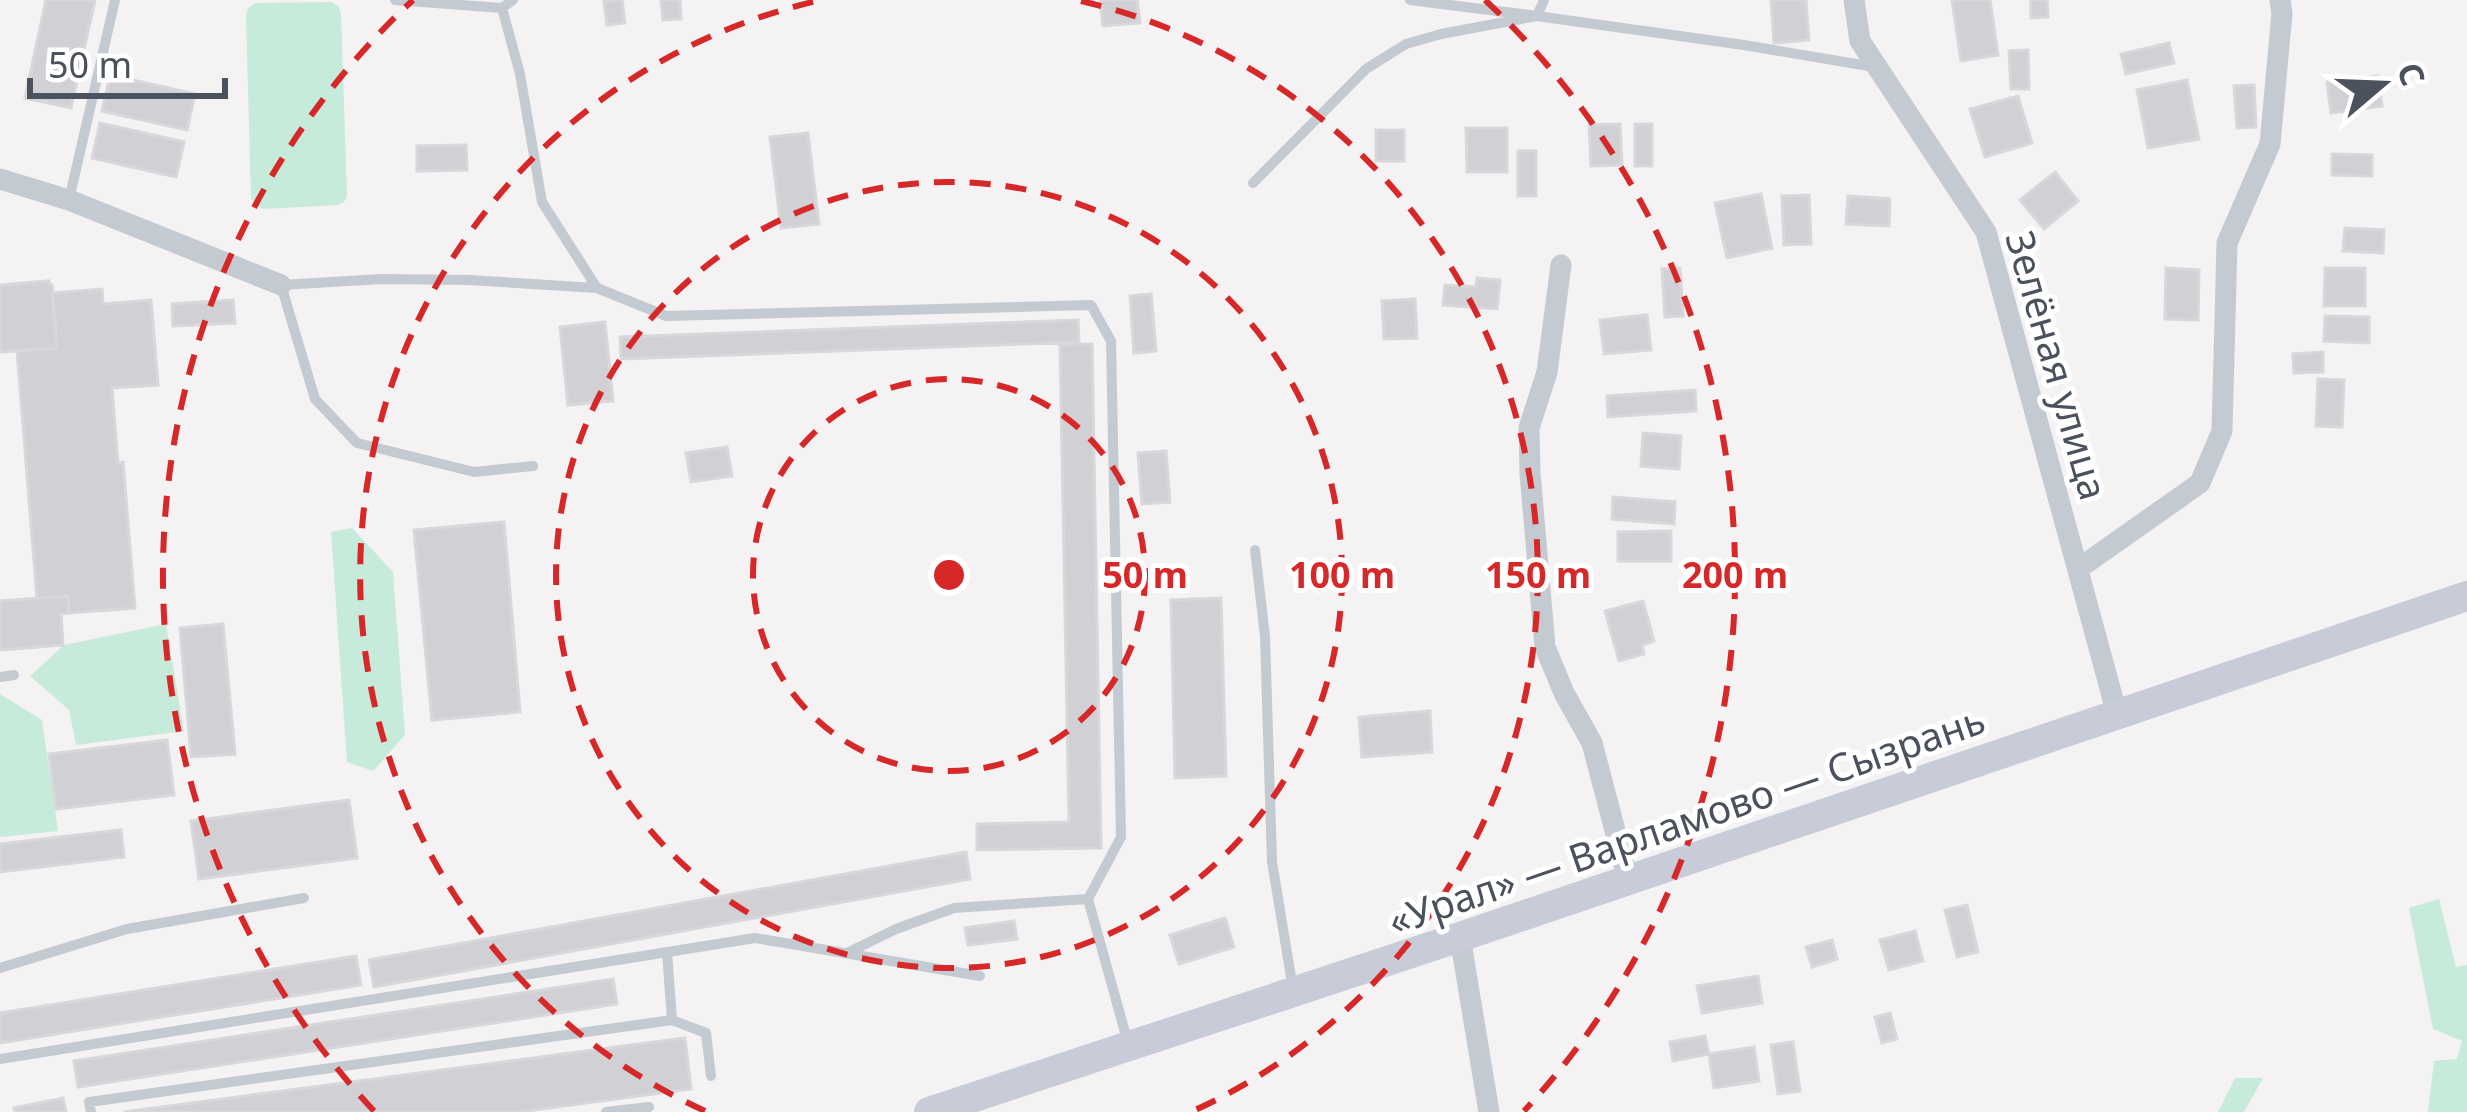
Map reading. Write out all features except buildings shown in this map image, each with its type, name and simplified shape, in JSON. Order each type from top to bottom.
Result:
[{"type":"main road","name":"«Урал» — Варламово — Сызрань","points":[[928,1112],[2467,596]]},
{"type":"street","name":"Зелёная улица","points":[[1854,0],[1860,41],[1986,232],[2117,714]]},
{"type":"street","name":"Зелёная улица","points":[[2078,569],[2200,483],[2222,431],[2227,243],[2270,145],[2280,0]]},
{"type":"street","points":[[0,179],[69,200],[281,285]]},
{"type":"street","points":[[1561,265],[1547,373],[1529,428],[1545,647],[1592,743],[1628,880]]},
{"type":"street","points":[[1460,937],[1490,1112]]},
{"type":"lane","points":[[69,200],[115,0]]},
{"type":"lane","points":[[395,0],[508,4],[542,202],[597,288]]},
{"type":"lane","points":[[1410,0],[1877,67]]},
{"type":"lane","points":[[1537,16],[1544,0]]},
{"type":"lane","points":[[1253,183],[1366,68],[1406,44],[1537,16]]},
{"type":"lane","points":[[533,466],[474,472],[357,443],[316,399],[281,285],[382,278],[597,288],[666,316],[1091,305],[1111,341],[1121,837],[1088,899],[1129,1046]]},
{"type":"lane","points":[[1255,550],[1265,636],[1272,862],[1293,992]]},
{"type":"lane","points":[[0,677],[14,675]]},
{"type":"lane","points":[[0,968],[127,929],[304,898]]},
{"type":"lane","points":[[849,952],[896,928],[954,908],[1088,899]]},
{"type":"lane","points":[[0,1059],[754,938],[980,976]]},
{"type":"lane","points":[[667,952],[672,1020]]},
{"type":"lane","points":[[91,1112],[89,1102],[672,1020],[706,1033],[711,1076]]},
{"type":"lane","points":[[605,1112],[649,1107]]},
{"type":"green space","points":[[331,2],[341,13],[347,196],[337,205],[263,209],[251,198],[248,8],[256,3]]},
{"type":"green space","points":[[352,528],[393,572],[405,735],[373,771],[347,762],[331,532]]},
{"type":"green space","points":[[166,624],[184,731],[76,745],[69,710],[30,676],[64,645]]},
{"type":"green space","points":[[0,694],[42,720],[58,831],[0,837]]},
{"type":"green space","points":[[2439,899],[2456,967],[2467,965],[2467,1112],[2428,1112],[2434,1061],[2457,1059],[2462,1041],[2433,1029],[2409,908]]},
{"type":"green space","points":[[2235,1078],[2263,1078],[2244,1112],[2218,1112]]}]
